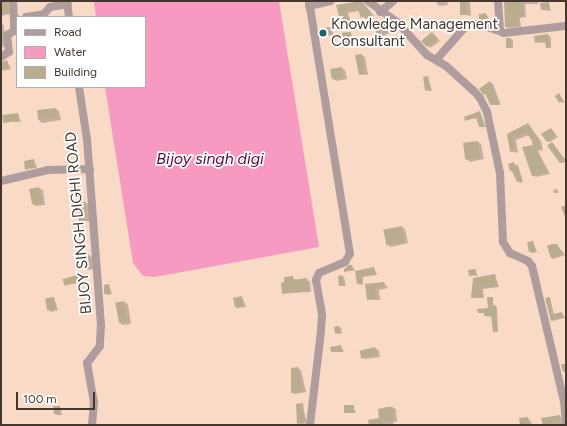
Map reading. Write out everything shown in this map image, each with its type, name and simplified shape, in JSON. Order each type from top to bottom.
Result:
[{"type":"street","points":[[1,57],[9,52],[7,35],[14,31],[16,19],[13,1]]},
{"type":"street","points":[[310,425],[322,315],[316,280],[319,273],[345,262],[350,254],[309,4],[330,1]]},
{"type":"street","points":[[368,1],[380,12],[397,22],[427,55],[436,60],[480,98],[487,112],[500,173],[503,242],[510,253],[528,261],[532,266],[564,400],[566,425]]},
{"type":"street","points":[[380,12],[393,1]]},
{"type":"street","points":[[498,1],[500,31]]},
{"type":"street","points":[[32,16],[44,14],[50,7],[67,3],[69,16]]},
{"type":"street","points":[[436,60],[466,26],[478,24],[512,33],[566,26]]},
{"type":"street","name":"BIJOY SINGH DIGHI ROAD","points":[[79,88],[90,169],[102,324],[100,346],[87,362],[94,402],[92,425]]},
{"type":"street","points":[[1,181],[48,170],[90,169]]},
{"type":"water","name":"Bijoy singh digi","points":[[94,1],[279,1],[319,247],[155,277],[143,276],[133,263],[105,88],[146,88],[146,16],[96,16]]},
{"type":"building","points":[[1,1],[7,1],[8,12],[1,14]]},
{"type":"building","points":[[361,1],[372,14],[361,18],[358,10],[346,11],[349,22],[341,24],[336,5]]},
{"type":"building","points":[[460,1],[467,1],[467,15],[460,15]]},
{"type":"building","points":[[504,1],[523,1],[524,16],[518,17],[519,26],[505,27]]},
{"type":"building","points":[[549,2],[549,10],[541,10],[540,3]]},
{"type":"building","points":[[486,13],[486,21],[479,19],[479,14]]},
{"type":"building","points":[[380,21],[388,22],[395,28],[376,36],[376,30],[380,29]]},
{"type":"building","name":"Knowledge Management Consultant","points":[[331,27],[332,34],[320,36],[319,29]]},
{"type":"building","points":[[351,32],[352,44],[343,45],[342,33]]},
{"type":"building","points":[[432,32],[438,39],[427,47],[421,41]]},
{"type":"building","points":[[548,34],[549,41],[535,43],[534,36]]},
{"type":"building","points":[[506,38],[511,38],[511,48],[506,48]]},
{"type":"building","points":[[545,42],[550,42],[551,48],[546,48]]},
{"type":"building","points":[[362,54],[365,74],[359,75],[355,55]]},
{"type":"building","points":[[7,60],[9,68],[1,70],[1,62]]},
{"type":"building","points":[[342,67],[343,78],[332,79],[330,69]]},
{"type":"building","points":[[428,76],[430,90],[425,91],[423,77]]},
{"type":"building","points":[[490,81],[499,104],[490,105],[486,93],[484,95],[479,89]]},
{"type":"building","points":[[559,93],[563,100],[559,103],[555,96]]},
{"type":"building","points":[[56,108],[57,118],[38,120],[37,110]]},
{"type":"building","points":[[480,111],[484,126],[479,127],[476,117],[465,121],[464,117]]},
{"type":"building","points":[[18,113],[19,121],[3,123],[2,115]]},
{"type":"building","points":[[528,123],[538,139],[541,148],[536,149],[547,172],[532,176],[522,147],[533,145],[532,140],[526,133],[513,138],[515,151],[510,152],[507,134]]},
{"type":"building","points":[[551,128],[556,135],[547,142],[541,134]]},
{"type":"building","points":[[478,141],[480,158],[465,160],[463,143]]},
{"type":"building","points":[[552,142],[565,160],[560,163],[547,146]]},
{"type":"building","points":[[34,159],[35,167],[25,170],[24,161]]},
{"type":"building","points":[[514,162],[515,165],[518,165],[522,181],[517,182],[512,171],[510,171],[508,164]]},
{"type":"building","points":[[39,187],[42,203],[32,205],[29,189]]},
{"type":"building","points":[[79,202],[86,202],[86,221],[79,221]]},
{"type":"building","points":[[566,205],[566,219],[561,207]]},
{"type":"building","points":[[402,226],[405,242],[386,245],[383,230]]},
{"type":"building","points":[[533,241],[536,251],[529,252],[527,242]]},
{"type":"building","points":[[557,244],[563,254],[551,258],[547,246]]},
{"type":"building","points":[[90,255],[91,267],[83,268],[82,256]]},
{"type":"building","points":[[349,265],[352,265],[353,270],[344,272],[344,269]]},
{"type":"building","points":[[374,267],[376,274],[361,276],[362,284],[357,284],[355,271]]},
{"type":"building","points":[[476,269],[476,275],[469,276],[468,270]]},
{"type":"building","points":[[495,274],[497,286],[481,288],[482,297],[471,298],[473,278]]},
{"type":"building","points":[[77,275],[79,282],[65,286],[63,279]]},
{"type":"building","points":[[342,275],[344,285],[339,286],[338,276]]},
{"type":"building","points":[[293,276],[293,280],[307,278],[309,291],[282,294],[281,283],[284,282],[284,277]]},
{"type":"building","points":[[384,282],[385,287],[375,288],[377,299],[367,300],[365,284]]},
{"type":"building","points":[[109,284],[110,293],[104,294],[104,285]]},
{"type":"building","points":[[242,296],[244,306],[235,308],[233,298]]},
{"type":"building","points":[[54,297],[56,309],[47,310],[45,298]]},
{"type":"building","points":[[487,297],[493,297],[493,306],[496,305],[497,332],[493,332],[491,315],[484,316],[484,313],[478,313],[477,309],[488,308]]},
{"type":"building","points":[[550,297],[553,314],[562,312],[563,317],[551,321],[545,298]]},
{"type":"building","points":[[124,301],[128,322],[119,323],[115,303]]},
{"type":"building","points":[[339,326],[340,333],[335,334],[334,327]]},
{"type":"building","points":[[341,345],[342,351],[331,352],[330,347]]},
{"type":"building","points":[[375,347],[377,355],[361,359],[359,351]]},
{"type":"building","points":[[561,364],[566,364],[566,371],[563,372]]},
{"type":"building","points":[[298,367],[303,391],[291,393],[291,368]]},
{"type":"building","points":[[303,403],[305,422],[297,424],[296,404]]},
{"type":"building","points":[[344,405],[354,405],[354,413],[344,413]]},
{"type":"building","points":[[53,406],[60,406],[61,414],[54,414]]},
{"type":"building","points":[[393,407],[394,421],[383,422],[383,425],[369,425],[368,420],[379,418],[378,409]]},
{"type":"building","points":[[560,415],[560,423],[543,425],[541,418]]},
{"type":"building","points":[[528,417],[529,425],[520,425],[519,418]]},
{"type":"place","name":"Knowledge Management Consultant","points":[[323,33]]}]
